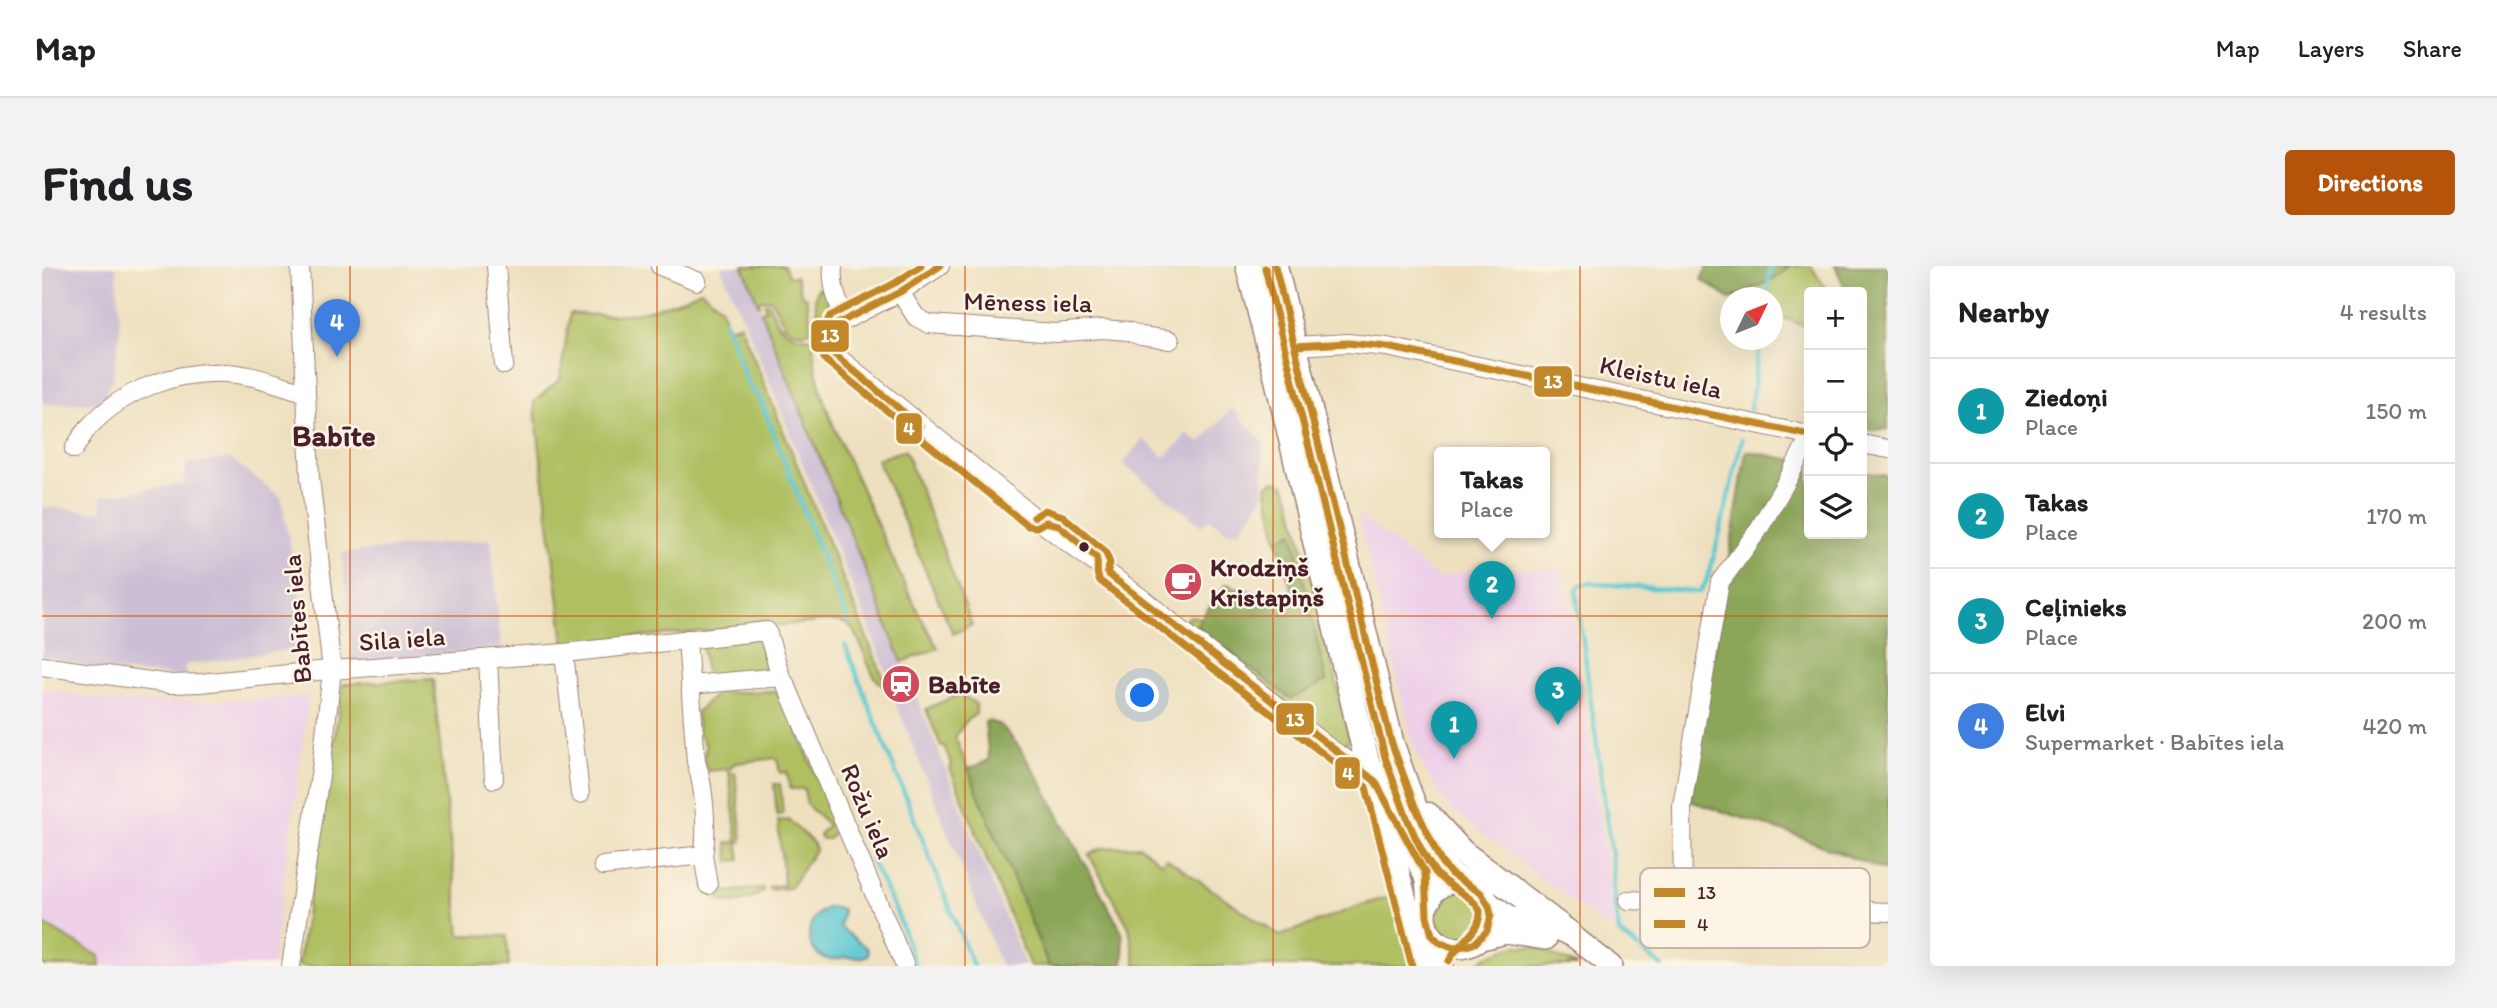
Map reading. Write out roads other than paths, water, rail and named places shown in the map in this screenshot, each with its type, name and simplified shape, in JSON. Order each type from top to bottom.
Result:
[{"type":"highway","points":[[1248,266],[1367,762],[1425,873],[1429,900]]},
{"type":"highway","points":[[1275,266],[1391,741],[1405,783],[1444,866],[1455,878],[1465,883]]},
{"type":"highway","points":[[1405,783],[1431,820],[1462,852],[1569,933]]},
{"type":"main road","points":[[1375,781],[1423,966]]},
{"type":"main road","points":[[1443,966],[1436,940],[1427,926],[1426,909],[1429,900],[1440,888],[1448,884],[1465,883],[1479,890],[1488,902],[1508,917],[1569,933],[1603,960]]},
{"type":"main road","points":[[1458,966],[1462,957],[1489,925],[1488,902]]},
{"type":"main road","points":[[1436,940],[1453,948],[1506,933],[1542,939],[1603,960]]},
{"type":"street","name":"Babītes iela","points":[[291,966],[332,670],[310,477],[300,266]]},
{"type":"street","points":[[496,266],[504,365]]},
{"type":"street","points":[[660,266],[697,281]]},
{"type":"street","points":[[833,266],[834,293],[845,319]]},
{"type":"street","name":"Mēness iela","points":[[940,266],[900,292],[837,324],[830,336],[830,346],[834,354],[1034,517],[1144,600],[1328,747],[1367,772],[1375,781]]},
{"type":"street","name":"Mēness iela","points":[[900,292],[916,317],[929,324],[1056,333],[1102,328],[1170,340]]},
{"type":"street","name":"Kleistu iela","points":[[1295,346],[1348,343],[1387,347],[1804,435]]},
{"type":"street","points":[[74,450],[87,428],[111,407],[145,385],[195,374],[226,373],[253,377],[305,392]]},
{"type":"street","points":[[1683,868],[1682,806],[1720,582],[1757,532],[1804,445]]},
{"type":"street","points":[[1867,445],[1888,449]]},
{"type":"street","name":"Sila iela","points":[[42,666],[171,684],[564,653],[767,631]]},
{"type":"street","name":"Rožu iela","points":[[767,631],[781,677],[788,687],[905,966]]},
{"type":"street","points":[[687,639],[696,762],[701,775],[705,837],[703,855],[708,885]]},
{"type":"street","points":[[564,653],[580,794]]},
{"type":"street","points":[[488,659],[494,779]]},
{"type":"street","points":[[690,685],[781,677]]},
{"type":"street","points":[[603,866],[703,855]]},
{"type":"street","points":[[1628,900],[1640,901]]},
{"type":"street","points":[[1870,911],[1888,912]]},
{"type":"water","points":[[830,907],[843,909],[840,927],[868,949],[868,955],[829,959],[816,953],[809,939],[809,931],[816,916]]},
{"type":"waterway","points":[[1768,287],[1771,266]]},
{"type":"waterway","points":[[725,321],[748,384],[760,399],[848,622]]},
{"type":"waterway","points":[[1750,410],[1759,350]]},
{"type":"waterway","points":[[1662,966],[1619,933],[1612,857],[1576,590],[1580,585],[1589,583],[1700,592],[1706,582],[1715,552],[1742,439]]},
{"type":"waterway","points":[[845,645],[973,966]]},
{"type":"waterway","points":[[871,860],[897,913],[916,966]]},
{"type":"waterway","points":[[1870,920],[1888,921]]},
{"type":"place","name":"Elvi","points":[[337,357]]},
{"type":"place","name":"Krodziņš Kristapiņš","points":[[1183,582]]},
{"type":"place","name":"Takas","points":[[1492,619]]},
{"type":"place","name":"Babīte","points":[[901,684]]},
{"type":"place","name":"Ceļinieks","points":[[1558,725]]},
{"type":"place","name":"Ziedoņi","points":[[1454,759]]},
{"type":"district","name":"Babīte","points":[[334,435]]}]
